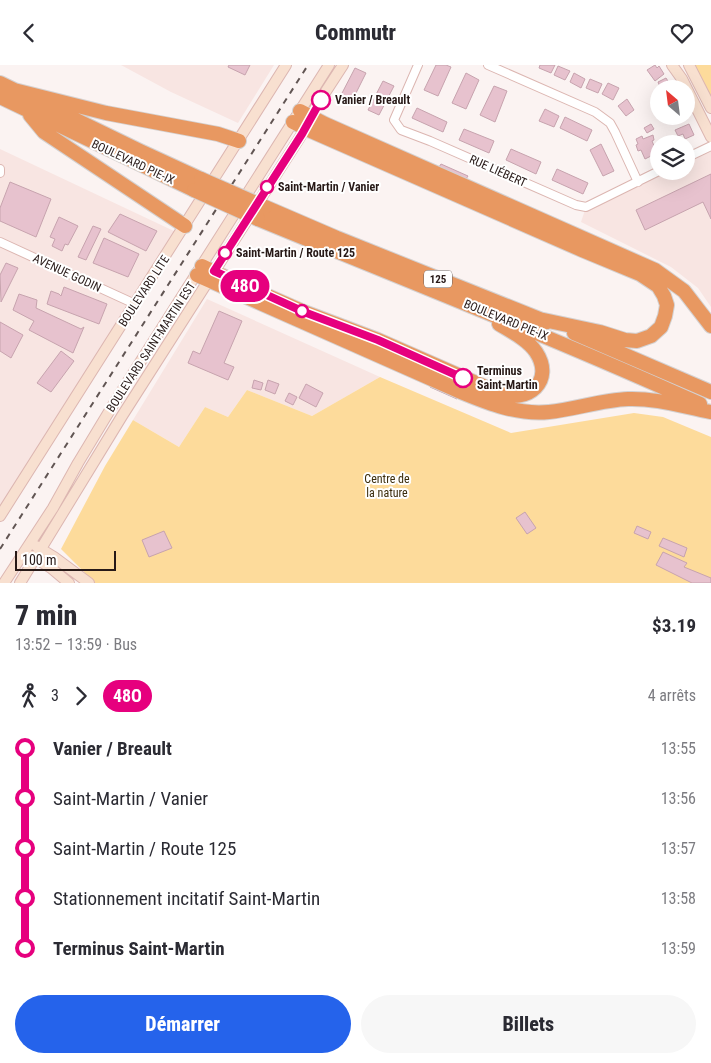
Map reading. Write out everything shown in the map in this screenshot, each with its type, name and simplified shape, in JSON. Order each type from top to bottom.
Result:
[{"type":"highway","name":"BOULEVARD PIE-IX","points":[[0,83],[140,151],[198,185]]},
{"type":"highway","points":[[14,90],[95,110],[218,134],[239,141]]},
{"type":"highway","name":"BOULEVARD PIE-IX","points":[[0,97],[480,311],[528,329],[711,411]]},
{"type":"highway","points":[[24,109],[44,132],[185,226]]},
{"type":"highway","points":[[302,120],[558,240],[640,274],[658,286],[667,305],[666,316],[661,327],[651,335],[637,341],[625,340],[600,332],[539,319]]},
{"type":"highway","points":[[302,120],[655,270],[684,291],[711,326]]},
{"type":"highway","name":"BOULEVARD PIE-IX","points":[[262,213],[337,239],[539,319],[711,392]]},
{"type":"highway","points":[[205,273],[378,340],[504,395],[516,397],[528,393],[537,385],[541,378],[542,366],[538,355],[526,342],[480,311]]},
{"type":"highway","points":[[205,273],[470,396],[501,407],[524,412],[548,412],[620,400],[641,399],[711,411]]},
{"type":"street","name":"BOULEVARD LITE","points":[[0,516],[286,65]]},
{"type":"street","points":[[302,120],[329,65]]},
{"type":"street","points":[[302,120],[343,65]]},
{"type":"street","name":"RUE LIÉBERT","points":[[418,65],[394,120],[401,130],[576,205],[586,207],[650,176]]},
{"type":"street","points":[[488,65],[595,112],[610,123],[638,182]]},
{"type":"street","points":[[672,65],[682,79],[711,137]]},
{"type":"street","points":[[689,65],[711,108]]},
{"type":"street","name":"BOULEVARD SAINT-MARTIN EST","points":[[20,583],[205,273],[302,120]]},
{"type":"street","points":[[695,154],[711,146]]},
{"type":"street","name":"AVENUE GODIN","points":[[0,242],[135,304]]},
{"type":"street","name":"BOULEVARD SAINT-MARTIN EST","points":[[4,583],[53,508],[113,405],[205,273]]},
{"type":"street","points":[[27,547],[89,583]]},
{"type":"street","points":[[39,554],[69,583]]},
{"type":"shaded area","points":[[121,65],[274,65],[238,123],[171,92]]},
{"type":"shaded area","points":[[711,146],[711,307],[698,288],[671,267],[581,222],[586,207],[650,175],[650,180],[695,180],[695,154]]},
{"type":"shaded area","points":[[0,149],[176,232],[0,516]]},
{"type":"shaded area","points":[[207,299],[380,377],[312,416],[247,390],[228,417],[205,407],[179,447],[133,420]]},
{"type":"green space","points":[[692,65],[711,65],[711,103]]},
{"type":"green space","name":"Centre de la nature","points":[[380,377],[511,433],[634,413],[663,417],[711,437],[711,583],[95,583],[61,549],[105,466],[133,420],[179,447],[205,407],[228,417],[247,390],[312,416]]},
{"type":"building","points":[[229,65],[250,65],[245,75],[228,67]]},
{"type":"building","points":[[436,65],[451,67],[438,96],[424,90]]},
{"type":"building","points":[[540,65],[555,65],[551,73],[539,68]]},
{"type":"building","points":[[655,65],[657,68],[659,66],[664,74],[654,80],[647,70]]},
{"type":"building","points":[[558,66],[570,71],[565,80],[554,75]]},
{"type":"building","points":[[355,68],[366,73],[351,103],[340,97]]},
{"type":"building","points":[[466,73],[479,80],[466,109],[452,103]]},
{"type":"building","points":[[574,73],[585,79],[581,88],[570,82]]},
{"type":"building","points":[[590,79],[602,84],[598,93],[586,88]]},
{"type":"building","points":[[383,81],[394,86],[379,115],[368,110]]},
{"type":"building","points":[[608,83],[619,88],[613,100],[602,94]]},
{"type":"building","points":[[494,86],[507,91],[495,122],[480,115]]},
{"type":"building","points":[[627,99],[634,110],[626,116],[618,106]]},
{"type":"building","points":[[417,108],[447,122],[443,132],[412,118]]},
{"type":"building","points":[[545,109],[559,116],[554,127],[539,121]]},
{"type":"building","points":[[565,117],[592,130],[587,141],[560,128]]},
{"type":"building","points":[[650,125],[654,129],[647,133],[644,128]]},
{"type":"building","points":[[689,125],[694,135],[678,135],[675,130]]},
{"type":"building","points":[[464,129],[494,141],[489,153],[459,140]]},
{"type":"building","points":[[642,136],[643,139],[650,136],[650,156],[645,159],[641,150],[638,151],[636,145],[638,144],[636,139]]},
{"type":"building","points":[[601,144],[614,171],[603,176],[590,150]]},
{"type":"building","points":[[511,149],[541,162],[536,174],[506,160]]},
{"type":"building","points":[[441,164],[468,176],[466,179],[439,167]]},
{"type":"building","points":[[557,169],[588,183],[583,194],[552,180]]},
{"type":"building","points":[[711,174],[711,219],[703,202],[645,230],[636,210]]},
{"type":"building","points":[[10,182],[51,199],[36,237],[0,221],[0,208]]},
{"type":"building","points":[[120,214],[157,231],[146,251],[108,232]]},
{"type":"building","points":[[59,217],[78,226],[68,245],[65,244],[62,251],[52,246],[55,239],[50,237]]},
{"type":"building","points":[[93,226],[101,229],[86,260],[78,257]]},
{"type":"building","points":[[104,238],[139,254],[128,277],[93,263]]},
{"type":"building","points":[[6,263],[18,268],[1,302],[0,275]]},
{"type":"building","points":[[64,287],[107,304],[99,324],[47,304],[51,291],[61,296]]},
{"type":"building","points":[[19,294],[37,300],[36,308],[81,329],[84,327],[73,353],[29,330],[34,321],[13,310]]},
{"type":"building","points":[[219,311],[242,321],[224,363],[234,367],[228,380],[188,363],[193,351],[200,354]]},
{"type":"building","points":[[0,322],[23,335],[11,358],[0,351]]},
{"type":"building","points":[[61,351],[74,361],[51,392],[37,383]]},
{"type":"building","points":[[254,380],[263,383],[261,390],[252,388]]},
{"type":"building","points":[[268,380],[279,384],[275,394],[265,390]]},
{"type":"building","points":[[306,384],[323,393],[316,407],[299,398]]},
{"type":"building","points":[[431,384],[458,396],[457,399],[430,387]]},
{"type":"building","points":[[289,393],[297,397],[293,405],[285,401]]},
{"type":"building","points":[[525,512],[536,528],[527,534],[516,518]]},
{"type":"building","points":[[637,526],[651,532],[648,539],[634,533]]},
{"type":"building","points":[[164,531],[172,548],[149,557],[142,540]]},
{"type":"building","points":[[663,538],[687,548],[684,557],[659,546]]},
{"type":"building","points":[[663,552],[687,563],[684,567],[711,578],[711,583],[692,583],[656,565]]},
{"type":"railway","points":[[0,549],[308,65]]},
{"type":"bus line","name":"48O","points":[[321,100],[302,134],[214,271],[304,312],[378,340],[463,378]]},
{"type":"place","name":"Vanier / Breault","points":[[321,100]]},
{"type":"place","name":"Saint-Martin / Vanier","points":[[267,187]]},
{"type":"place","name":"Saint-Martin / Route 125","points":[[225,253]]},
{"type":"place","name":"Terminus Saint-Martin","points":[[463,378]]}]
